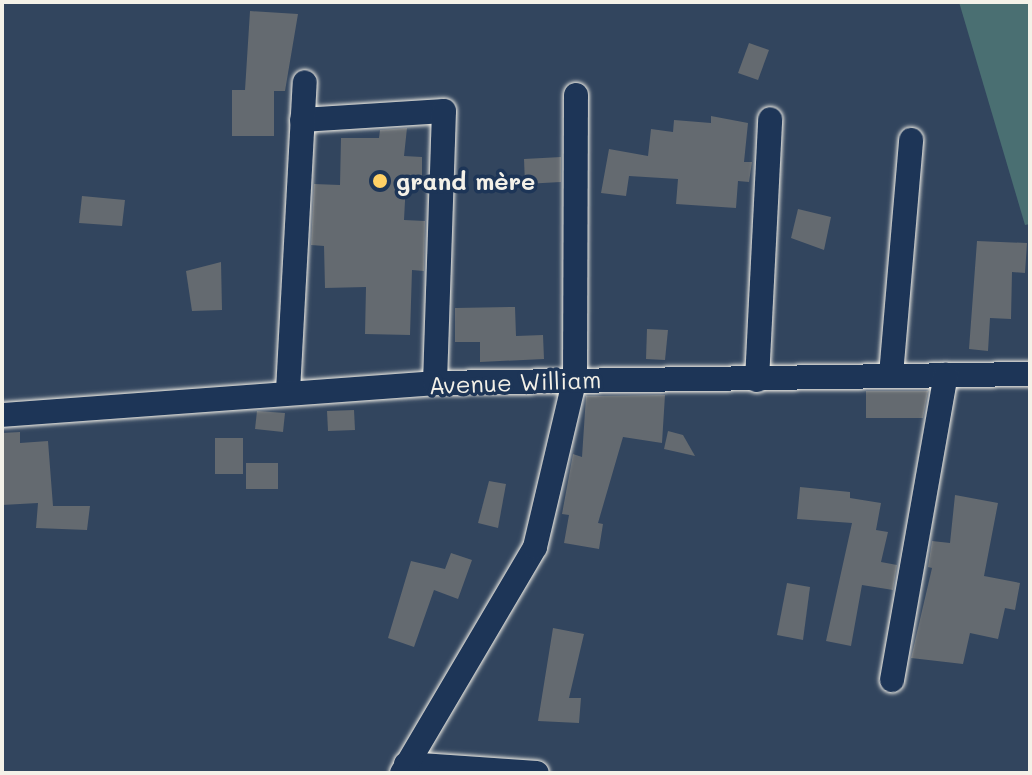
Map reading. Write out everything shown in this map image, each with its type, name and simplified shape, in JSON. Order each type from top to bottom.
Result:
[{"type":"street","points":[[288,391],[305,82]]},
{"type":"street","points":[[537,773],[404,769],[535,547],[575,378],[576,95]]},
{"type":"street","points":[[302,120],[444,111],[435,383]]},
{"type":"street","points":[[757,380],[770,119]]},
{"type":"street","points":[[891,375],[911,140]]},
{"type":"street","name":"Avenue William","points":[[2,415],[288,391],[435,383],[575,378],[757,380],[1030,374]]},
{"type":"street","points":[[892,680],[946,375]]},
{"type":"street","points":[[2,405],[31,413]]},
{"type":"green space","points":[[959,2],[1030,2],[1030,224],[1025,225]]},
{"type":"building","points":[[250,11],[298,14],[285,91],[274,91],[274,136],[232,136],[232,90],[245,90]]},
{"type":"building","points":[[749,43],[769,50],[758,80],[738,73]]},
{"type":"building","points":[[711,116],[748,123],[744,162],[752,162],[749,182],[738,181],[736,208],[676,204],[678,179],[629,176],[626,196],[601,193],[609,149],[648,156],[651,129],[673,132],[674,120],[711,123]]},
{"type":"building","points":[[407,128],[404,156],[422,157],[422,182],[406,182],[404,220],[425,221],[424,271],[412,270],[410,335],[365,334],[366,287],[325,288],[324,246],[311,245],[314,184],[340,185],[341,138],[379,138],[380,130]]},
{"type":"building","points":[[561,157],[561,182],[525,184],[524,159]]},
{"type":"building","points":[[82,196],[125,200],[122,226],[79,223]]},
{"type":"building","points":[[798,209],[831,217],[824,250],[791,238]]},
{"type":"building","points":[[977,241],[1027,243],[1025,273],[1012,272],[1011,319],[990,318],[988,351],[969,349]]},
{"type":"building","points":[[221,262],[222,310],[192,311],[186,271]]},
{"type":"building","points":[[515,307],[516,336],[543,335],[544,359],[480,362],[480,342],[455,342],[455,308]]},
{"type":"building","points":[[647,329],[668,330],[665,360],[646,359]]},
{"type":"building","points":[[866,391],[928,391],[923,418],[866,418]]},
{"type":"building","points":[[665,395],[662,443],[623,437],[598,523],[603,524],[599,549],[564,543],[569,515],[562,514],[573,454],[582,457],[586,396]]},
{"type":"building","points":[[354,410],[355,430],[328,431],[327,411]]},
{"type":"building","points":[[257,411],[285,413],[283,432],[255,429]]},
{"type":"building","points":[[668,431],[683,435],[695,456],[664,449]]},
{"type":"building","points":[[20,432],[20,443],[48,441],[53,506],[90,506],[87,530],[36,528],[38,503],[2,505],[2,433]]},
{"type":"building","points":[[215,438],[243,438],[243,474],[215,474]]},
{"type":"building","points":[[246,463],[278,463],[278,489],[246,489]]},
{"type":"building","points":[[489,481],[506,484],[498,528],[478,523]]},
{"type":"building","points":[[800,487],[850,492],[850,498],[881,503],[876,530],[888,532],[881,562],[897,565],[893,590],[862,585],[851,646],[826,641],[852,523],[797,519]]},
{"type":"building","points":[[955,495],[998,503],[984,576],[1020,583],[1015,610],[1005,608],[998,639],[970,633],[963,664],[911,658],[932,568],[928,567],[932,541],[950,543]]},
{"type":"building","points":[[451,553],[472,560],[458,599],[434,590],[414,647],[388,638],[411,561],[445,569]]},
{"type":"building","points":[[787,583],[810,587],[803,640],[777,635]]},
{"type":"building","points":[[553,628],[584,634],[569,698],[581,698],[579,723],[538,721]]},
{"type":"place","name":"grand mère","points":[[380,181]]}]
